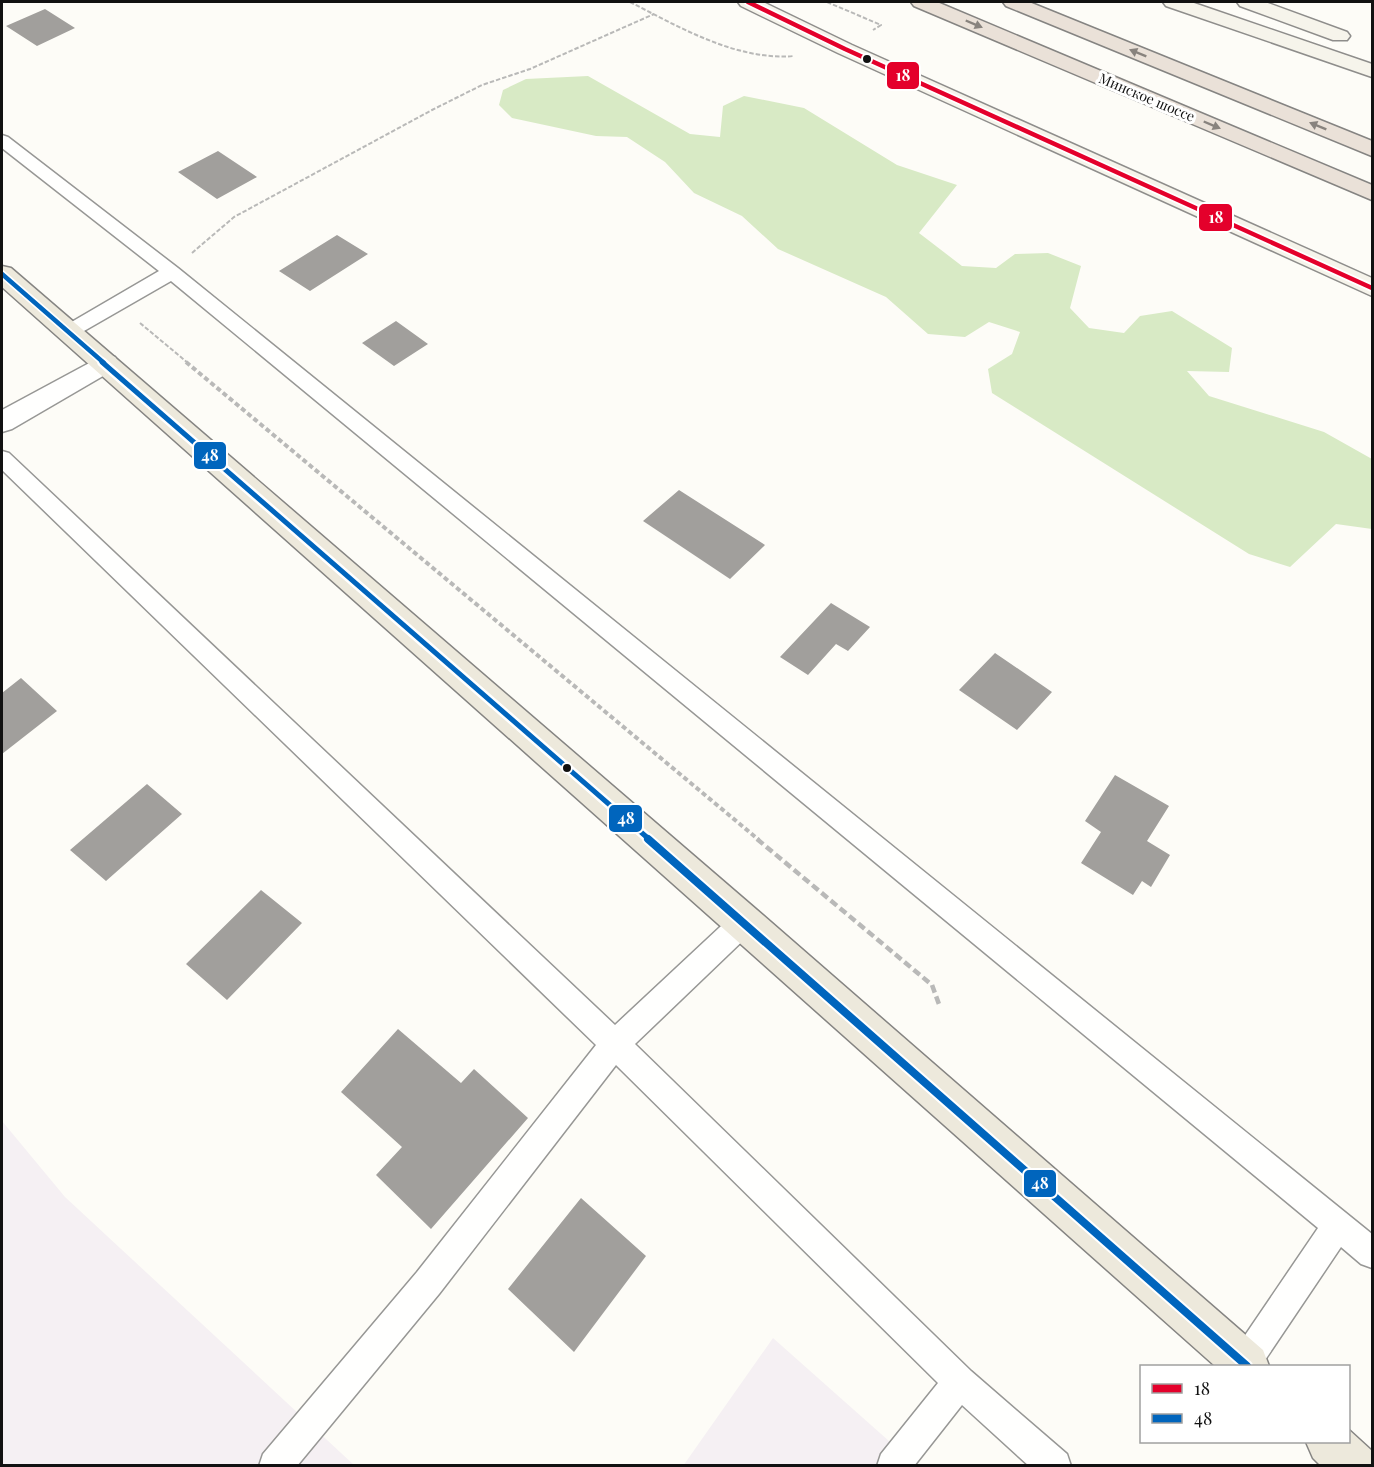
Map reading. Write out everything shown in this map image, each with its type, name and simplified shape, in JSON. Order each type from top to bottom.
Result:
[{"type":"highway","name":"Минское шоссе","points":[[921,2],[1372,193]]},
{"type":"highway","points":[[1013,2],[1372,149]]},
{"type":"main road","points":[[748,2],[845,49],[1372,288]]},
{"type":"main road","points":[[1173,2],[1372,71]]},
{"type":"main road","points":[[1216,2],[1372,64]]},
{"type":"main road","points":[[1247,2],[1362,44]]},
{"type":"main road","points":[[2,274],[744,922],[1245,1365]]},
{"type":"main road","points":[[1330,1443],[1355,1466]]},
{"type":"street","points":[[2,422],[106,363]]},
{"type":"lane","points":[[2,140],[172,272],[1372,1253]]},
{"type":"lane","points":[[70,331],[172,272]]},
{"type":"lane","points":[[2,458],[615,1044],[960,1382],[1055,1466]]},
{"type":"lane","points":[[275,1466],[428,1283],[615,1044],[744,922]]},
{"type":"lane","points":[[1245,1365],[1338,1225]]},
{"type":"lane","points":[[893,1466],[960,1382]]},
{"type":"path","points":[[630,2],[744,52],[783,59],[801,54]]},
{"type":"path","points":[[827,2],[881,25],[873,31]]},
{"type":"path","points":[[172,272],[234,218],[432,110],[482,85],[530,69],[654,14]]},
{"type":"path","points":[[117,304],[932,985],[940,1006]]},
{"type":"shaded area","points":[[2,1121],[65,1197],[354,1465],[2,1465]]},
{"type":"shaded area","points":[[773,1338],[916,1465],[683,1466]]},
{"type":"green space","points":[[588,76],[690,134],[720,137],[723,106],[744,96],[804,108],[897,165],[957,185],[919,233],[962,266],[996,268],[1015,254],[1048,253],[1081,266],[1070,308],[1089,328],[1124,333],[1140,316],[1172,311],[1232,348],[1229,372],[1187,371],[1209,396],[1324,432],[1372,459],[1372,529],[1336,524],[1290,567],[1249,554],[992,393],[988,369],[1012,354],[1020,332],[989,322],[965,337],[928,334],[886,297],[778,249],[742,216],[694,193],[665,162],[627,137],[596,136],[512,118],[499,105],[503,90],[526,79]]},
{"type":"building","points":[[45,9],[75,28],[37,46],[6,26]]},
{"type":"building","points":[[218,151],[257,177],[217,199],[178,172]]},
{"type":"building","points":[[337,235],[368,254],[310,291],[279,271]]},
{"type":"building","points":[[396,321],[428,344],[394,366],[362,343]]},
{"type":"building","points":[[679,490],[765,545],[730,579],[643,521]]},
{"type":"building","points":[[831,603],[870,627],[848,651],[836,644],[808,675],[780,657]]},
{"type":"building","points":[[995,653],[1052,692],[1017,730],[959,690]]},
{"type":"building","points":[[21,678],[57,711],[2,754],[2,693]]},
{"type":"building","points":[[1115,775],[1169,806],[1147,841],[1170,855],[1151,887],[1142,881],[1133,895],[1081,863],[1101,832],[1085,821]]},
{"type":"building","points":[[147,784],[182,814],[106,881],[70,850]]},
{"type":"building","points":[[261,890],[302,923],[227,1000],[186,964]]},
{"type":"building","points":[[398,1029],[461,1083],[474,1069],[528,1118],[431,1229],[376,1175],[402,1147],[341,1092]]},
{"type":"building","points":[[581,1198],[646,1256],[574,1352],[508,1289]]},
{"type":"transit line","name":"18","points":[[748,2],[845,49],[1372,288]]},
{"type":"transit line","name":"48","points":[[2,274],[744,922],[1246,1365]]}]
